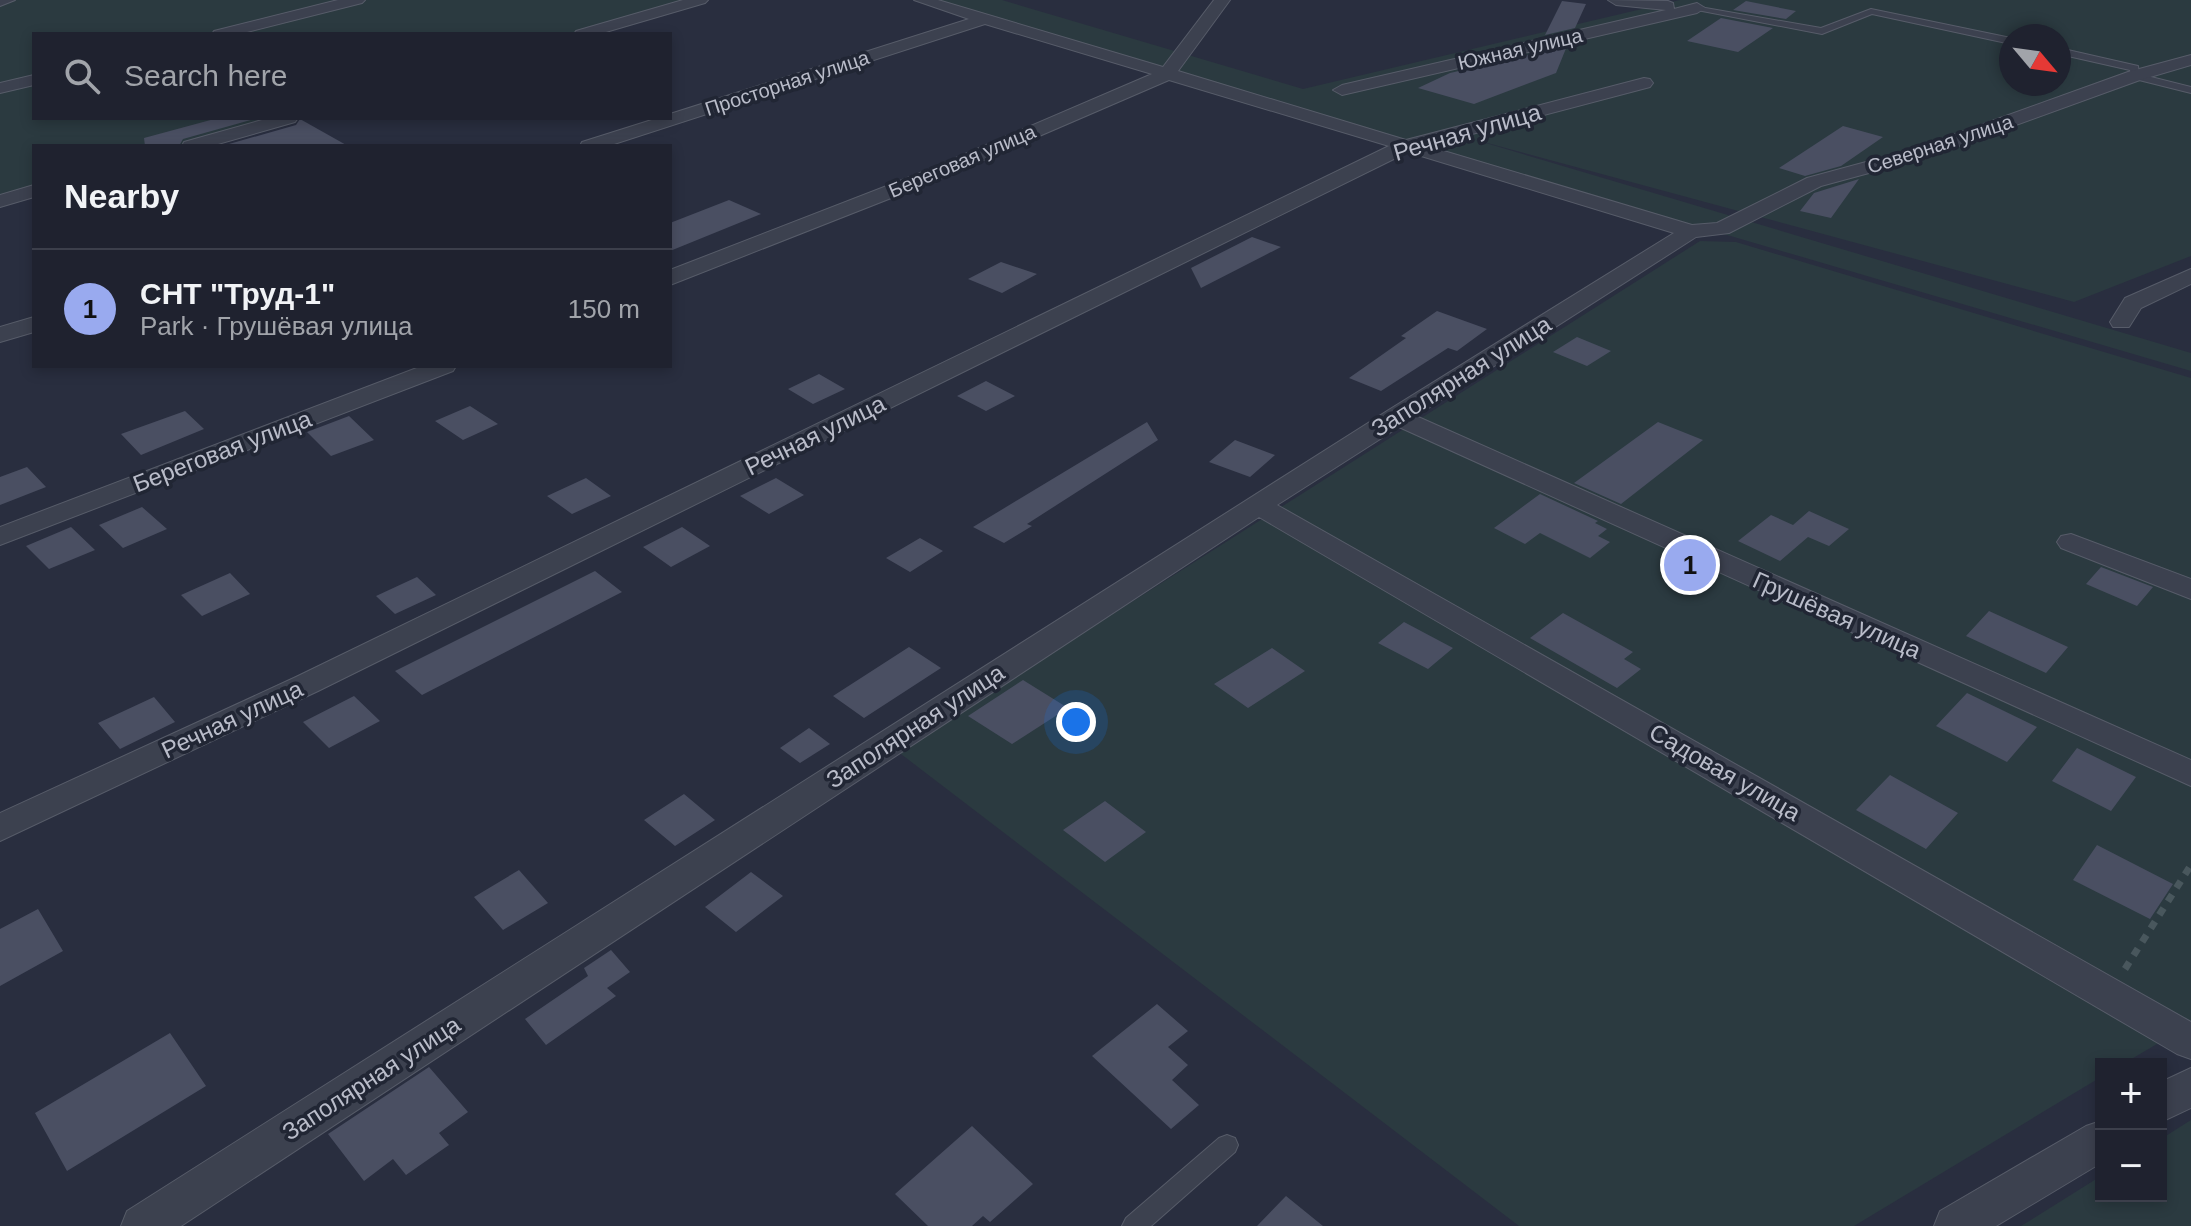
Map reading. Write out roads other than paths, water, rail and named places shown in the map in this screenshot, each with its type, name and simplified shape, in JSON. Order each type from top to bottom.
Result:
[{"type":"street","points":[[0,1],[7,0]]},
{"type":"street","points":[[228,32],[357,0]]},
{"type":"street","points":[[589,32],[700,0]]},
{"type":"street","points":[[922,0],[1691,231]]},
{"type":"street","points":[[1167,74],[1222,0]]},
{"type":"street","points":[[1616,0],[1693,8]]},
{"type":"street","name":"Южная улица","points":[[1342,90],[1693,8]]},
{"type":"street","name":"Просторная улица","points":[[672,119],[985,19]]},
{"type":"street","name":"Северная улица","points":[[1691,231],[1722,229],[1814,182],[1921,153],[2134,76],[2191,60]]},
{"type":"street","name":"Береговая улица","points":[[672,277],[935,174],[1167,74]]},
{"type":"street","points":[[0,88],[32,80]]},
{"type":"street","name":"Речная улица","points":[[0,828],[307,684],[1407,145],[1644,83]]},
{"type":"street","points":[[198,144],[282,120]]},
{"type":"street","name":"Просторная улица","points":[[595,144],[670,120]]},
{"type":"street","points":[[0,201],[32,192]]},
{"type":"street","name":"Заполярная улица","points":[[143,1226],[1396,416],[1691,231]]},
{"type":"street","points":[[2121,322],[2133,303],[2191,276]]},
{"type":"street","points":[[0,335],[32,325]]},
{"type":"street","name":"Береговая улица","points":[[0,537],[439,368]]},
{"type":"street","name":"Грушёвая улица","points":[[1396,416],[2191,774]]},
{"type":"street","name":"Садовая улица","points":[[1258,505],[2191,1042]]},
{"type":"street","points":[[2071,542],[2191,590]]},
{"type":"street","points":[[2167,1100],[2191,1086]]},
{"type":"street","points":[[1956,1226],[2095,1144]]},
{"type":"lane","points":[[1693,8],[1822,31],[1871,11],[1999,38]]},
{"type":"lane","points":[[2071,54],[2135,68],[2134,76],[2191,90]]},
{"type":"lane","points":[[1134,1226],[1227,1145]]},
{"type":"place","name":"СНТ \"Труд-1\"","points":[[1690,565]]}]
